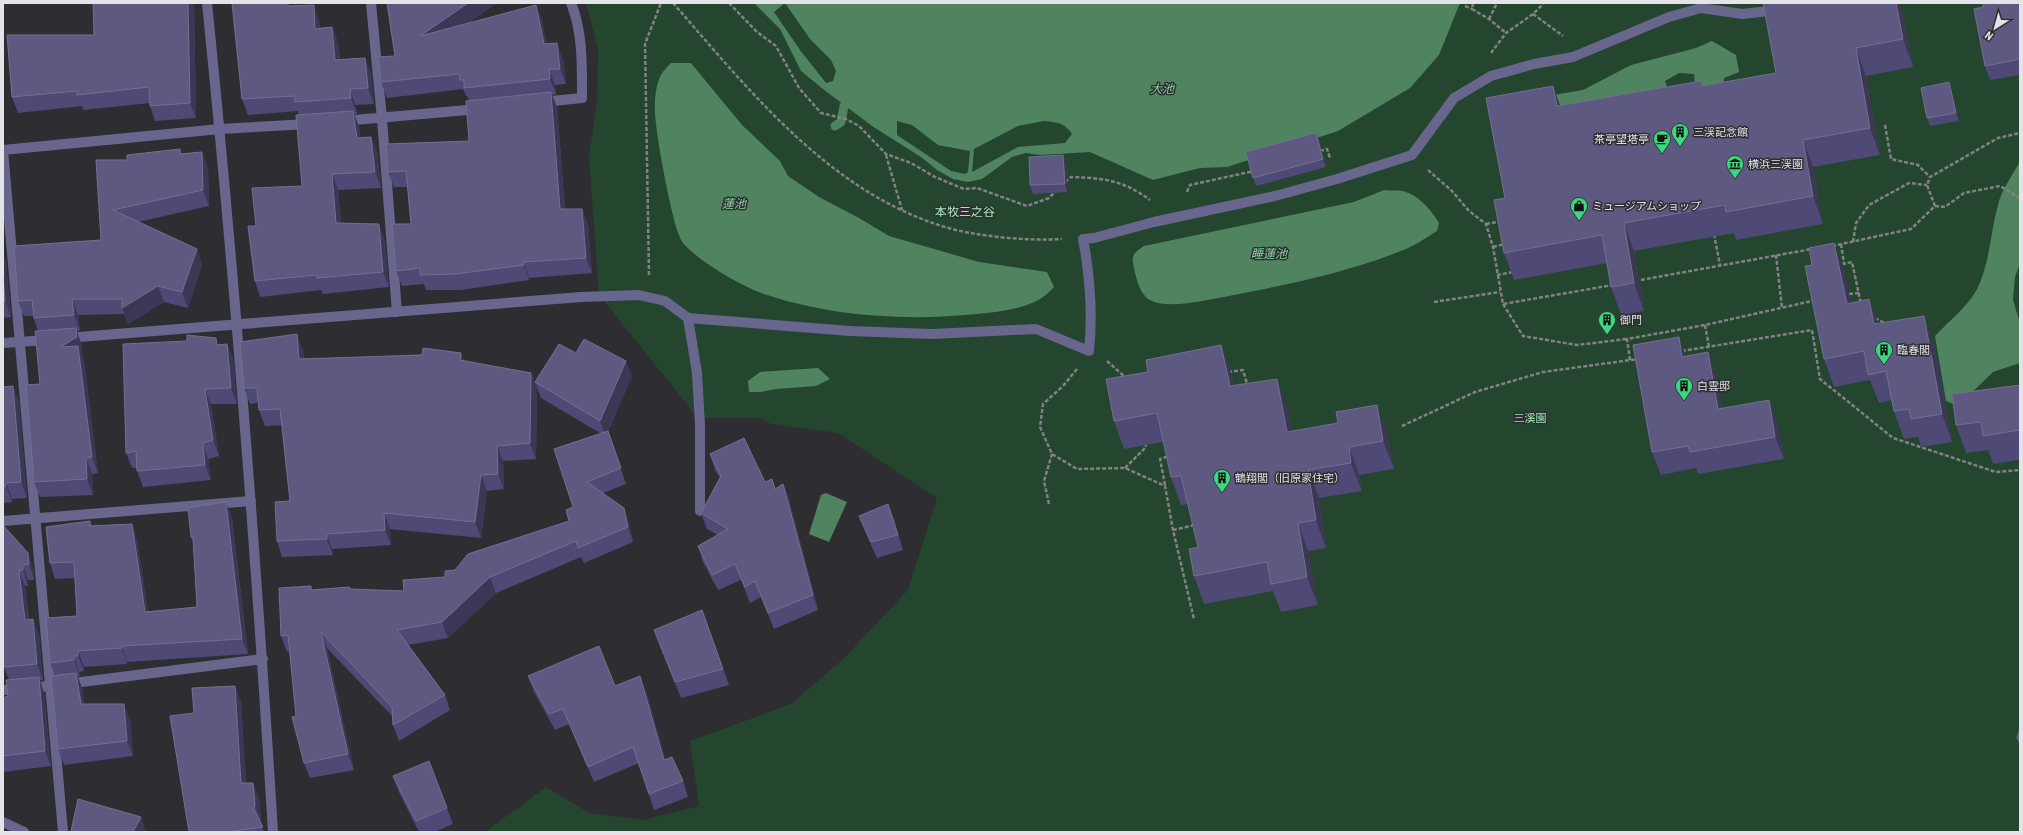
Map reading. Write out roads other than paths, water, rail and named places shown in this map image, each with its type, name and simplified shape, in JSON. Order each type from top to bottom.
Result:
[{"type":"street","points":[[207,3],[238,324],[263,660],[273,832]]},
{"type":"street","points":[[371,3],[398,312]]},
{"type":"street","points":[[528,104],[582,98],[582,62],[574,11],[571,3]]},
{"type":"street","points":[[3,343],[581,297],[639,295],[664,301],[688,318],[850,331],[932,334],[1036,329],[1090,351],[1092,322],[1090,285],[1083,238],[1094,238],[1173,218],[1251,201],[1337,179],[1412,155],[1454,98],[1491,76],[1534,64],[1573,57],[1669,17],[1701,8],[1742,14],[1786,9]]},
{"type":"street","points":[[336,122],[490,108]]},
{"type":"street","points":[[63,832],[3,150],[220,129],[320,123]]},
{"type":"street","points":[[688,318],[697,372],[700,425],[700,510]]},
{"type":"street","points":[[3,520],[251,501]]},
{"type":"street","points":[[3,690],[50,686],[263,660]]},
{"type":"street","points":[[3,822],[18,831]]},
{"type":"water","name":"大池","points":[[754,3],[785,3],[1460,3],[1439,55],[1410,88],[1338,131],[1227,167],[1200,168],[1153,180],[1090,152],[1040,155],[1026,153],[1012,157],[982,179],[968,182],[953,179],[937,170],[921,157],[872,126],[801,71],[780,29]],"holes":[[[785,3],[810,39],[831,60],[836,71],[833,81],[826,83],[800,50],[774,12]],[[897,121],[912,125],[938,145],[970,151],[968,172],[965,174],[951,171],[897,135]],[[1044,121],[1053,122],[1063,125],[1072,134],[1065,143],[1018,147],[972,172],[974,149],[1018,126]]]},
{"type":"water","points":[[1712,41],[1736,55],[1739,72],[1724,78],[1723,91],[1605,122],[1512,102],[1583,90],[1631,65],[1696,48]],"holes":[[[1679,73],[1694,74],[1695,84],[1669,92],[1665,81]]]},
{"type":"water","name":"蓮池","points":[[671,63],[691,63],[742,125],[780,161],[788,176],[819,197],[889,236],[979,262],[1047,272],[1054,287],[1038,300],[1018,308],[1008,310],[951,316],[897,317],[844,313],[792,302],[757,291],[722,274],[700,259],[683,243],[673,214],[660,152],[655,114],[655,95],[657,86],[663,71]]},
{"type":"water","points":[[2020,161],[2020,263],[2015,277],[2013,300],[2020,323],[2020,363],[1993,372],[1958,406],[1946,401],[1935,336],[1962,309],[1972,297],[1981,281],[2000,199],[2004,188]]},
{"type":"water","name":"睡蓮池","points":[[1384,190],[1403,191],[1419,199],[1439,223],[1437,231],[1406,249],[1339,272],[1293,283],[1207,300],[1178,304],[1159,303],[1148,298],[1138,284],[1133,257],[1139,249],[1144,246],[1354,202]]},
{"type":"water","points":[[818,368],[830,379],[816,386],[749,392],[748,381],[760,372]]},
{"type":"water","points":[[826,493],[847,502],[829,542],[809,534],[821,495]]},
{"type":"waterway","points":[[835,126],[841,122],[844,106]]},
{"type":"place","name":"三渓記念館","points":[[1680,147]]},
{"type":"place","name":"茶亭望塔亭","points":[[1662,154]]},
{"type":"place","name":"横浜三渓園","points":[[1735,179]]},
{"type":"place","name":"ミュージアムショップ","points":[[1579,221]]},
{"type":"place","name":"御門","points":[[1607,335]]},
{"type":"place","name":"臨春閣","points":[[1884,365]]},
{"type":"place","name":"白雲邸","points":[[1684,401]]},
{"type":"place","name":"鶴翔閣（旧原家住宅）","points":[[1222,493]]},
{"type":"district","name":"本牧三之谷","points":[[965,212]]},
{"type":"park label","name":"三溪園","points":[[1530,418]]}]
